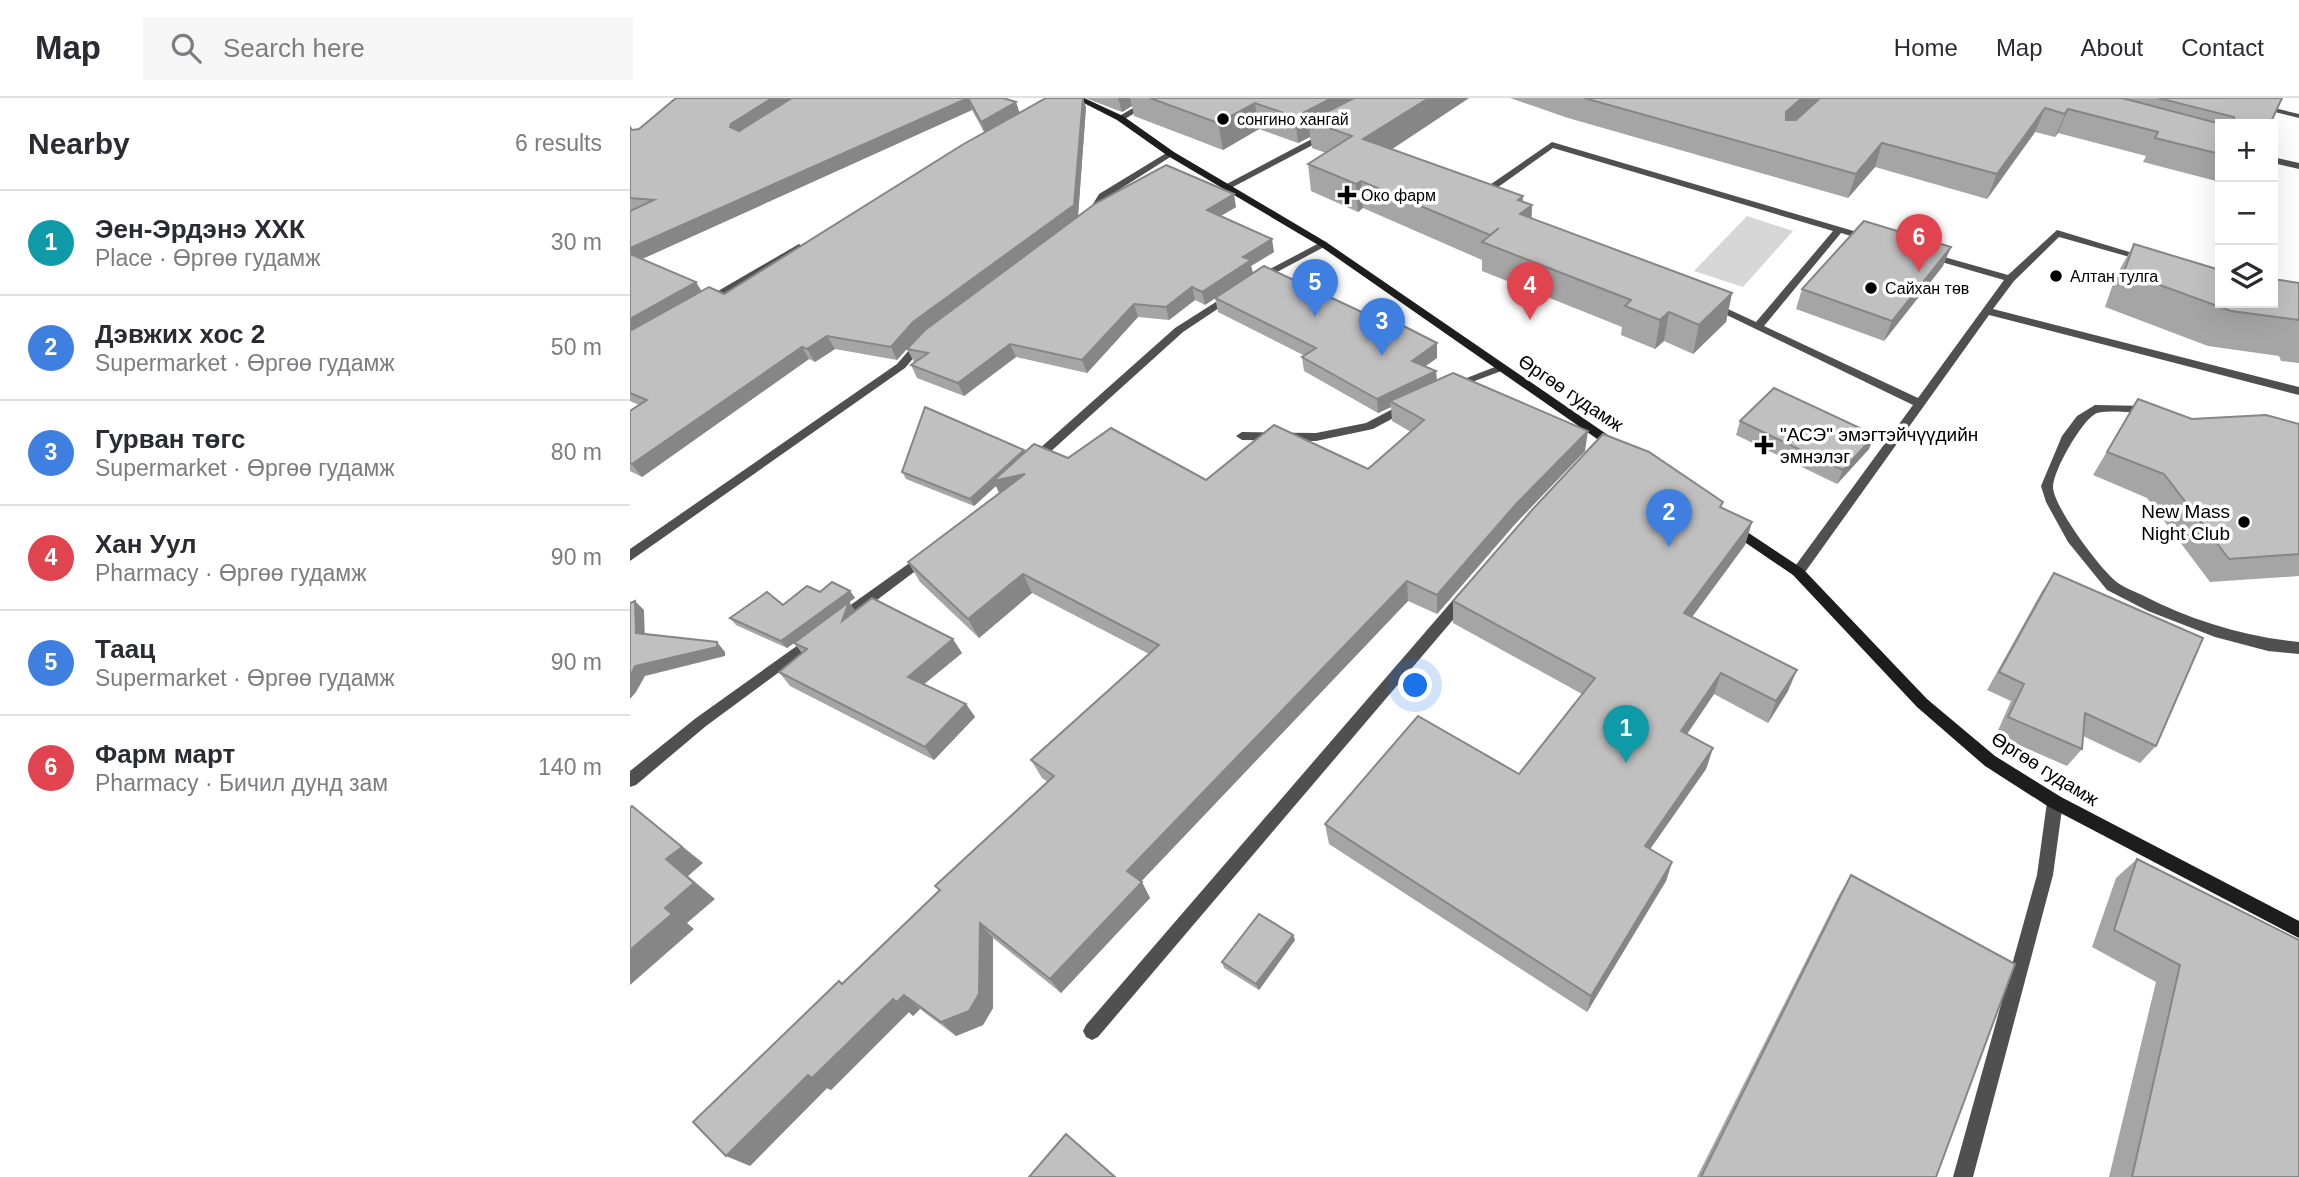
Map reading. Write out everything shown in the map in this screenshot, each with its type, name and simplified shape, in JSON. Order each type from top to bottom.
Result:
[{"type":"street","name":"Өргөө гудамж","points":[[1078,98],[1120,118],[1171,154],[1323,244],[1500,368],[1601,444],[1628,455]]},
{"type":"street","points":[[1120,118],[1156,98]]},
{"type":"street","points":[[2222,98],[2299,116]]},
{"type":"street","points":[[1226,187],[1335,130]]},
{"type":"street","points":[[1493,201],[1480,195],[1552,145],[1879,241]]},
{"type":"street","points":[[1083,221],[1093,214],[1102,196],[1171,154]]},
{"type":"street","points":[[2278,161],[2299,166]]},
{"type":"street","points":[[1758,327],[1839,229]]},
{"type":"street","points":[[1798,572],[2010,279],[2057,233],[2159,262]]},
{"type":"street","points":[[690,310],[809,242]]},
{"type":"street","points":[[1024,470],[1179,330],[1268,271],[1323,244]]},
{"type":"street","points":[[1918,253],[2010,279]]},
{"type":"street","points":[[1695,297],[1920,404]]},
{"type":"street","points":[[1987,311],[2299,391]]},
{"type":"street","points":[[630,556],[901,366],[936,331]]},
{"type":"street","points":[[1441,391],[1500,368]]},
{"type":"street","points":[[1241,436],[1316,437],[1369,425],[1417,400]]},
{"type":"street","points":[[2162,413],[2095,409],[2081,419],[2066,439],[2047,486],[2052,502],[2068,530],[2112,586],[2153,607],[2220,633],[2268,645],[2299,648]]},
{"type":"street","name":"Өргөө гудамж","points":[[1719,517],[1798,572],[1922,703],[1990,761],[2055,802],[2299,930]]},
{"type":"street","points":[[630,780],[701,722],[934,551]]},
{"type":"street","points":[[1092,1031],[1478,580]]},
{"type":"street","points":[[1963,1177],[2045,876],[2055,802]]},
{"type":"shaded area","points":[[1747,216],[1793,231],[1743,287],[1694,271]]},
{"type":"building","points":[[676,98],[772,98],[731,124],[730,127],[739,131],[792,98],[968,98],[630,248],[630,211],[654,200],[630,198],[630,127],[632,130],[639,129]]},
{"type":"building","points":[[968,98],[1003,98],[1016,102],[981,122]]},
{"type":"building","points":[[1046,98],[1083,98],[1074,205],[913,322],[891,347],[827,336],[807,349],[802,347],[630,463],[630,411],[647,400],[630,393],[630,331],[709,287],[724,294],[962,145]]},
{"type":"building","points":[[1150,98],[1332,98],[1295,117],[1255,103],[1218,123]]},
{"type":"building","points":[[1354,98],[1429,98],[1363,139],[1523,196],[1518,200],[1532,205],[1520,214],[1732,293],[1699,325],[1669,312],[1660,320],[1625,306],[1631,300],[1482,242],[1499,228],[1490,235],[1361,181],[1356,184],[1308,164],[1352,136],[1309,121]]},
{"type":"building","points":[[1584,98],[1802,98],[1786,112],[1786,120],[1796,120],[1820,98],[2122,98],[2215,122],[2215,153],[2155,138],[2158,132],[2068,109],[2065,114],[2045,108],[1997,174],[1882,143],[1856,174]]},
{"type":"building","points":[[2158,98],[2282,98],[2272,119],[2234,117]]},
{"type":"building","points":[[1166,165],[1234,194],[1207,210],[1272,239],[1243,257],[1251,260],[1202,292],[1192,287],[1166,307],[1134,304],[1082,360],[1010,344],[958,383],[911,365],[928,353],[907,349],[925,330],[1096,203]]},
{"type":"building","name":"Сайхан төв","points":[[1864,221],[1951,247],[1892,321],[1802,289]]},
{"type":"building","points":[[2134,244],[2215,268],[2215,305],[2124,272]]},
{"type":"building","points":[[630,254],[696,282],[630,319]]},
{"type":"building","points":[[1264,266],[1368,315],[1374,311],[1437,343],[1412,361],[1436,371],[1377,399],[1302,357],[1316,348],[1215,298]]},
{"type":"building","points":[[2278,280],[2299,283],[2299,320],[2223,308],[2278,308]]},
{"type":"building","points":[[1453,373],[1588,431],[1517,503],[1437,595],[1407,581],[1127,871],[1142,882],[1050,979],[980,923],[979,994],[969,1011],[941,1022],[904,995],[897,1002],[893,999],[812,1078],[808,1075],[726,1156],[693,1122],[839,981],[842,984],[940,890],[935,886],[1054,776],[1031,760],[1159,645],[1023,574],[968,619],[908,562],[1025,474],[993,481],[1034,444],[1068,458],[1111,428],[1206,480],[1274,425],[1368,469],[1424,420],[1390,401]]},
{"type":"building","points":[[1774,388],[1875,435],[1843,470],[1740,421]]},
{"type":"building","points":[[2138,399],[2192,419],[2266,415],[2299,424],[2299,554],[2229,559],[2164,474],[2107,452]]},
{"type":"building","points":[[925,407],[1024,450],[970,499],[902,472]]},
{"type":"building","points":[[1603,434],[1649,452],[1723,502],[1720,507],[1752,522],[1684,613],[1797,670],[1776,701],[1721,673],[1681,731],[1713,748],[1645,846],[1672,862],[1591,996],[1325,824],[1418,716],[1519,774],[1595,678],[1453,601]]},
{"type":"building","points":[[2054,573],[2203,638],[2156,746],[2085,713],[2082,749],[2008,717],[2024,684],[1999,672]]},
{"type":"building","points":[[832,582],[850,591],[781,641],[730,618],[767,592],[783,605],[807,586],[820,592]]},
{"type":"building","points":[[872,598],[953,639],[908,677],[966,704],[925,747],[779,672],[807,649],[794,643],[849,602],[842,621]]},
{"type":"building","points":[[635,601],[636,633],[717,642],[717,647],[635,666],[630,677],[630,603]]},
{"type":"building","points":[[632,806],[682,847],[666,859],[694,883],[665,908],[672,914],[630,950],[630,808]]},
{"type":"building","points":[[2137,859],[2299,940],[2299,1177],[2132,1177],[2180,965],[2114,930]]},
{"type":"building","points":[[1851,875],[2015,964],[1936,1177],[1701,1177]]},
{"type":"building","points":[[1259,914],[1293,935],[1256,984],[1222,962]]},
{"type":"building","points":[[1066,1134],[1115,1177],[1029,1177]]},
{"type":"place","name":"сонгино хангай","points":[[1223,119]]},
{"type":"place","name":"Око фарм","points":[[1347,195]]},
{"type":"place","name":"Фарм март","points":[[1919,272]]},
{"type":"place","name":"Алтан тулга","points":[[2056,276]]},
{"type":"place","name":"Сайхан төв","points":[[1871,288]]},
{"type":"place","name":"Таац","points":[[1315,317]]},
{"type":"place","name":"Хан Уул","points":[[1530,320]]},
{"type":"place","name":"Гурван төгс","points":[[1382,356]]},
{"type":"place","name":"\"АСЭ\" эмэгтэйчүүдийн эмнэлэг","points":[[1764,445]]},
{"type":"place","name":"New Mass Night Club","points":[[2244,522]]},
{"type":"place","name":"Дэвжих хос 2","points":[[1669,547]]},
{"type":"place","name":"Эен-Эрдэнэ ХХК","points":[[1626,763]]}]
